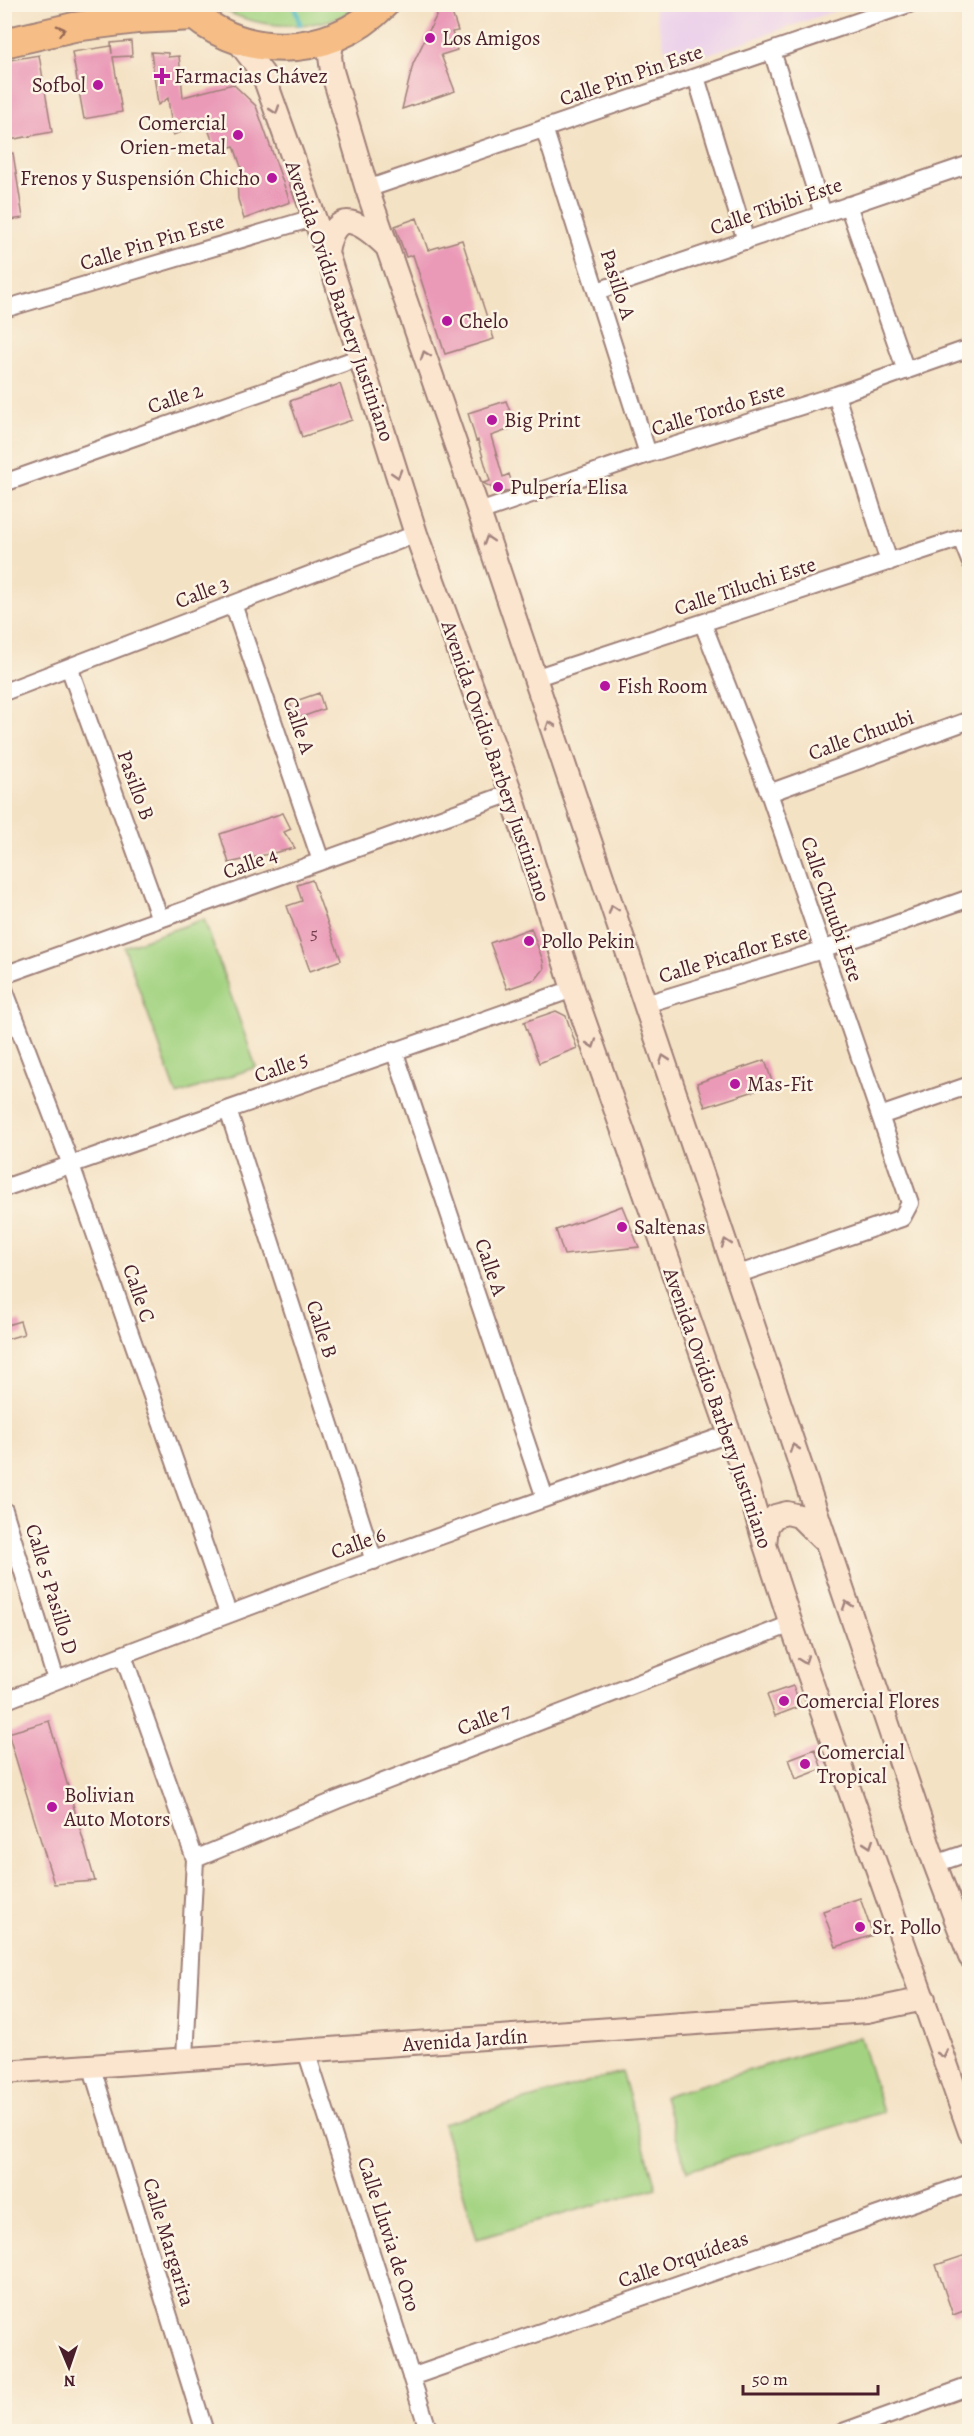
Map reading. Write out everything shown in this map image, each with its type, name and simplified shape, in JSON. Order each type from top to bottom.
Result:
[{"type":"highway","points":[[4,44],[74,27],[187,10],[214,30],[238,41],[286,48],[310,45],[333,38],[356,27],[384,4]]},
{"type":"main road","points":[[333,38],[330,56],[332,71],[367,189],[646,1004],[826,1544],[969,1957]]},
{"type":"main road","name":"Avenida Ovidio Barbery Justiniano","points":[[238,41],[263,74],[327,253],[416,534],[511,793],[573,989],[748,1486],[791,1624],[969,2132]]},
{"type":"main road","points":[[327,253],[332,230],[345,222],[363,226],[388,248]]},
{"type":"main road","points":[[748,1486],[773,1502],[784,1502],[794,1499],[800,1491],[803,1474]]},
{"type":"main road","points":[[765,1545],[767,1526],[775,1516],[787,1513],[799,1516],[826,1544]]},
{"type":"main road","name":"Avenida Jardín","points":[[4,2072],[867,2012],[924,1999]]},
{"type":"street","name":"Calle Pin Pin Este","points":[[367,189],[909,4]]},
{"type":"street","points":[[772,51],[823,214]]},
{"type":"street","points":[[696,77],[746,241]]},
{"type":"street","name":"Pasillo A","points":[[544,128],[648,454]]},
{"type":"street","name":"Calle Tibibi Este","points":[[597,291],[969,164]]},
{"type":"street","points":[[848,205],[906,371]]},
{"type":"street","name":"Calle Pin Pin Este","points":[[4,309],[313,218]]},
{"type":"street","name":"Calle Tordo Este","points":[[479,512],[648,454],[836,395],[969,348]]},
{"type":"street","name":"Calle 2","points":[[4,483],[361,357]]},
{"type":"street","points":[[836,395],[889,562]]},
{"type":"street","name":"Calle 3","points":[[4,692],[416,534]]},
{"type":"street","points":[[965,536],[969,561]]},
{"type":"street","name":"Calle Tiluchi Este","points":[[534,678],[965,536]]},
{"type":"street","name":"Calle A","points":[[233,604],[321,861]]},
{"type":"street","name":"Calle Chuubi Este","points":[[703,624],[769,793],[910,1203],[908,1211],[902,1218],[736,1275]]},
{"type":"street","name":"Pasillo B","points":[[69,667],[160,919]]},
{"type":"street","name":"Calle Chuubi","points":[[769,793],[969,720]]},
{"type":"street","name":"Calle 4","points":[[4,975],[511,793]]},
{"type":"street","name":"Calle Picaflor Este","points":[[646,1004],[822,950],[969,898]]},
{"type":"street","name":"Calle C","points":[[4,989],[70,1165],[228,1613]]},
{"type":"street","name":"Calle 5","points":[[4,1188],[573,989]]},
{"type":"street","name":"Calle A","points":[[394,1050],[545,1498]]},
{"type":"street","points":[[880,1116],[969,1085]]},
{"type":"street","name":"Calle B","points":[[228,1110],[374,1561]]},
{"type":"street","name":"Calle 6","points":[[4,1701],[228,1613],[729,1434]]},
{"type":"street","name":"Calle 5 Pasillo D","points":[[4,1510],[56,1680]]},
{"type":"street","name":"Calle 7","points":[[195,1859],[337,1800],[791,1624]]},
{"type":"street","points":[[123,1656],[195,1859],[185,2058]]},
{"type":"street","points":[[935,1864],[969,1852]]},
{"type":"street","name":"Calle Lluvia de Oro","points":[[306,2051],[429,2432]]},
{"type":"street","name":"Calle Margarita","points":[[91,2065],[205,2432]]},
{"type":"street","name":"Calle Orquídeas","points":[[411,2377],[969,2183]]},
{"type":"street","points":[[843,2432],[969,2386]]},
{"type":"shaded area","points":[[653,4],[853,5],[670,67]]},
{"type":"green space","points":[[217,5],[360,5],[346,14],[329,20],[289,25],[249,20]]},
{"type":"green space","points":[[204,919],[256,1067],[177,1095],[124,947]]},
{"type":"green space","points":[[860,2037],[883,2112],[687,2171],[664,2096]]},
{"type":"green space","points":[[622,2072],[656,2187],[477,2239],[443,2124]]},
{"type":"building","points":[[442,4],[449,4],[458,31],[452,32],[457,50],[441,55],[455,91],[402,109],[413,64]]},
{"type":"building","name":"Sofbol","points":[[131,41],[132,56],[113,57],[122,112],[84,119],[72,52],[111,46],[112,54],[111,43]]},
{"type":"building","points":[[151,52],[168,53],[168,57],[179,56],[183,97],[233,84],[256,106],[290,202],[244,219],[238,199],[237,175],[243,173],[234,146],[216,151],[206,123],[173,135],[168,98],[158,105]]},
{"type":"building","points":[[39,55],[52,132],[4,141],[4,61]]},
{"type":"building","points":[[13,153],[23,218],[4,221],[4,154]]},
{"type":"building","points":[[417,218],[428,250],[462,240],[494,339],[445,354],[413,255],[406,257],[395,226]]},
{"type":"building","points":[[340,384],[352,420],[302,437],[290,401]]},
{"type":"building","points":[[506,401],[516,427],[491,436],[503,477],[509,474],[514,489],[502,493],[483,483],[490,481],[468,413]]},
{"type":"building","points":[[319,693],[324,709],[296,719],[290,703]]},
{"type":"building","points":[[283,813],[291,829],[284,832],[295,848],[229,863],[220,834]]},
{"type":"building","points":[[312,880],[341,960],[310,971],[287,906],[302,901],[297,885]]},
{"type":"building","points":[[531,928],[544,969],[536,979],[507,989],[490,943]]},
{"type":"building","points":[[556,1011],[566,1016],[577,1048],[539,1063],[524,1022]]},
{"type":"building","name":"Mas-Fit","points":[[765,1060],[773,1085],[705,1107],[697,1083]]},
{"type":"building","points":[[622,1206],[639,1247],[564,1255],[556,1230]]},
{"type":"building","points":[[20,1321],[24,1334],[4,1340],[4,1326]]},
{"type":"building","name":"Comercial Flores","points":[[793,1686],[801,1706],[775,1716],[767,1695]]},
{"type":"building","name":"Bolivian Auto Motors","points":[[49,1721],[95,1881],[54,1884],[8,1733]]},
{"type":"building","name":"Comercial Tropical","points":[[815,1749],[822,1769],[796,1779],[789,1759]]},
{"type":"building","points":[[860,1898],[873,1935],[836,1947],[823,1911]]},
{"type":"building","points":[[969,2254],[969,2309],[953,2315],[936,2265]]},
{"type":"waterway","points":[[294,4],[300,24]]},
{"type":"place","name":"Los Amigos","points":[[430,38]]},
{"type":"place","name":"Farmacias Chávez","points":[[162,76]]},
{"type":"place","name":"Sofbol","points":[[98,85]]},
{"type":"place","name":"Comercial Orien-metal","points":[[238,135]]},
{"type":"place","name":"Frenos y Suspensión Chicho","points":[[272,178]]},
{"type":"place","name":"Chelo","points":[[447,321]]},
{"type":"place","name":"Big Print","points":[[492,420]]},
{"type":"place","name":"Pulpería Elisa","points":[[498,487]]},
{"type":"place","name":"Fish Room","points":[[605,686]]},
{"type":"place","name":"Pollo Pekin","points":[[529,941]]},
{"type":"place","name":"Mas-Fit","points":[[735,1084]]},
{"type":"place","name":"Saltenas","points":[[622,1227]]},
{"type":"place","name":"Comercial Flores","points":[[784,1701]]},
{"type":"place","name":"Comercial Tropical","points":[[805,1764]]},
{"type":"place","name":"Bolivian Auto Motors","points":[[52,1807]]},
{"type":"place","name":"Sr. Pollo","points":[[860,1927]]}]
